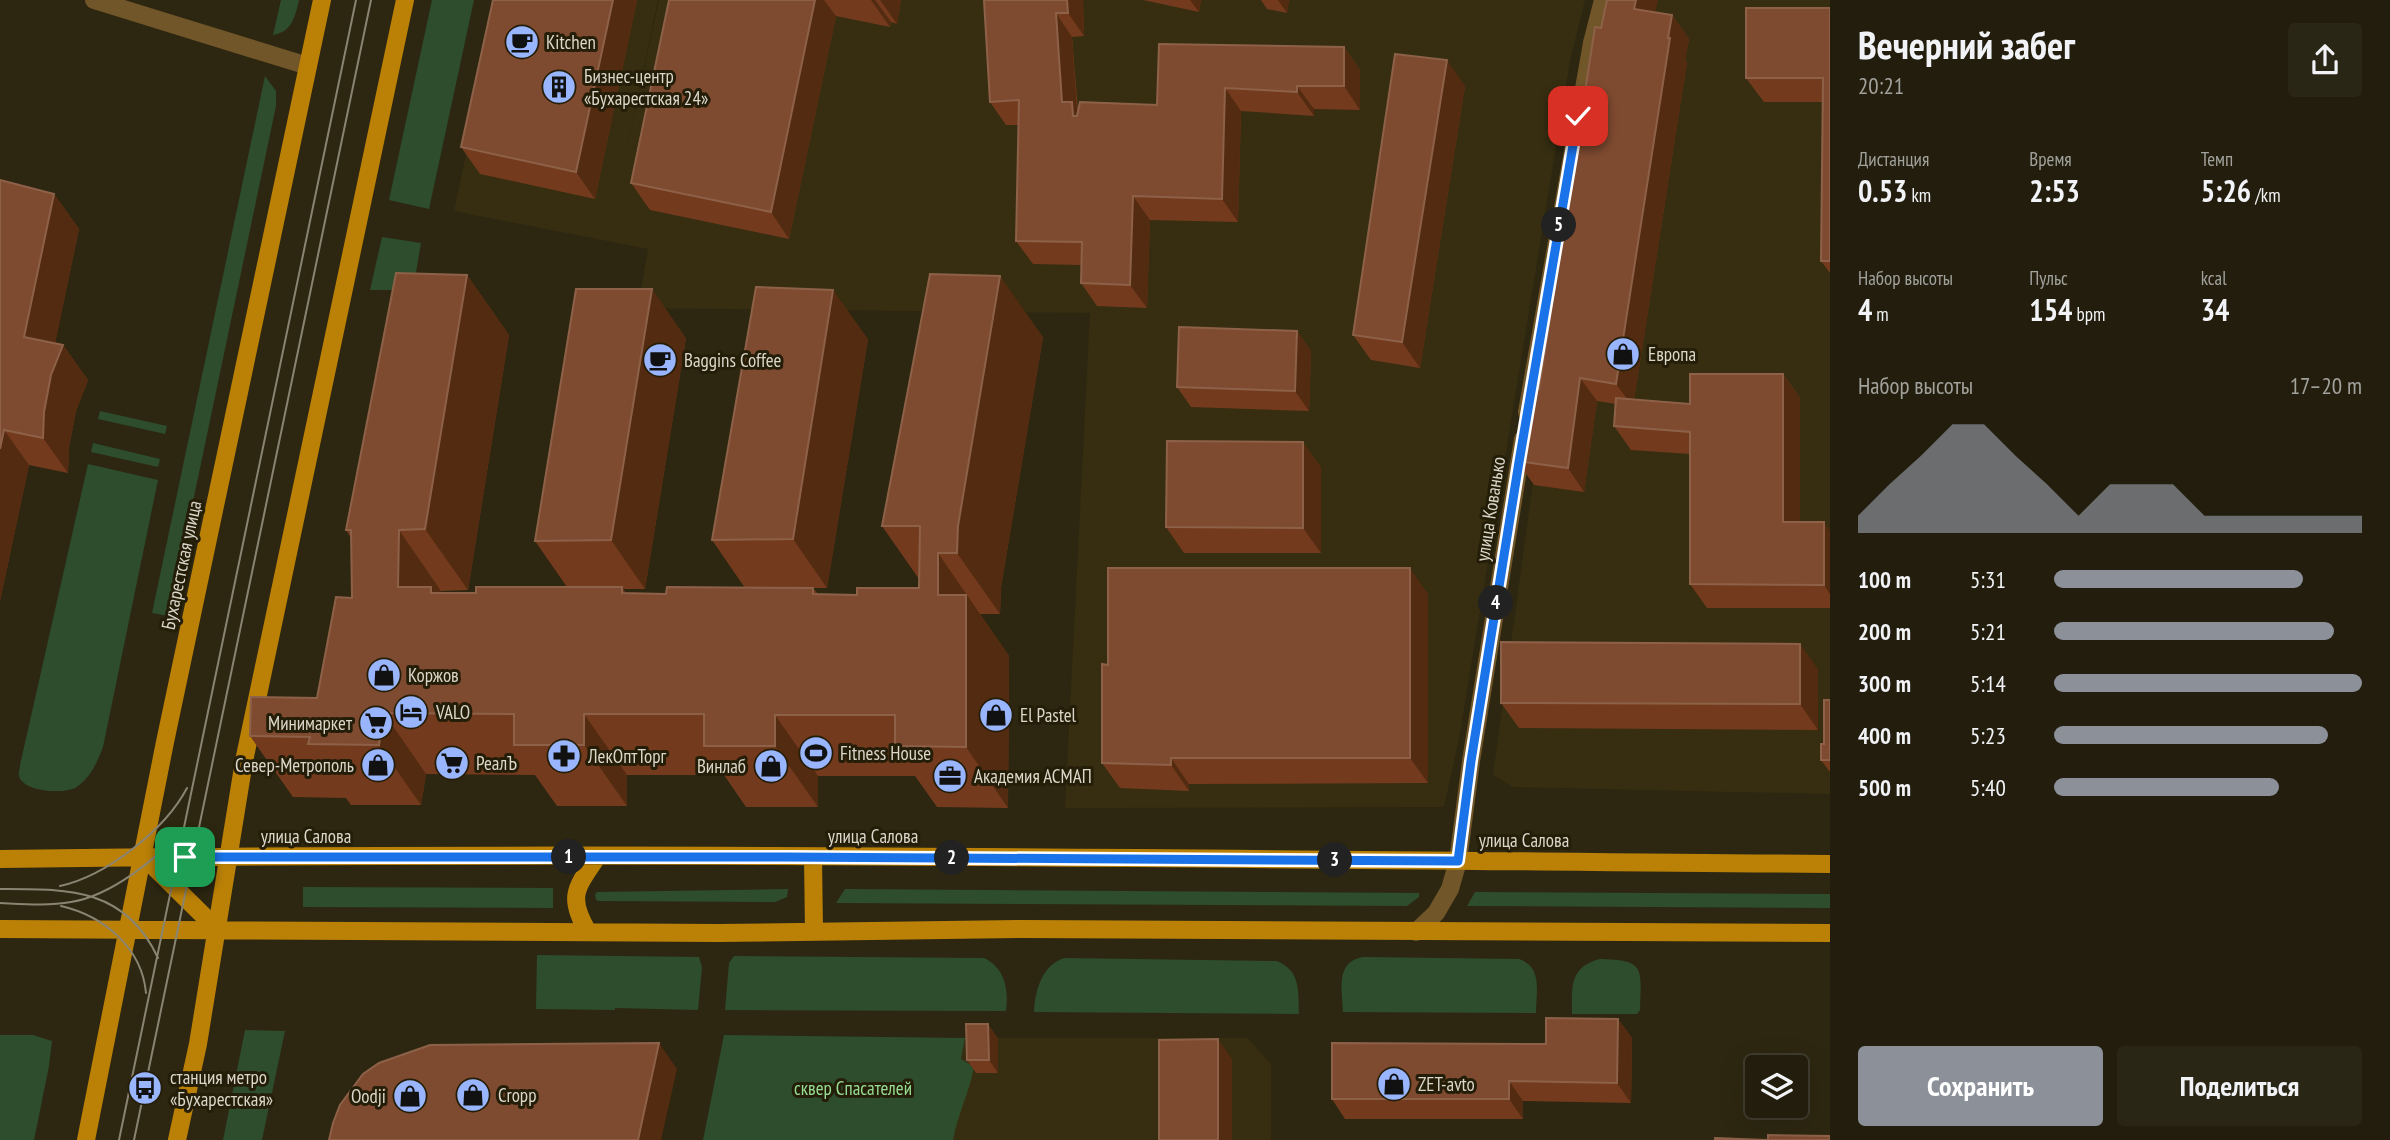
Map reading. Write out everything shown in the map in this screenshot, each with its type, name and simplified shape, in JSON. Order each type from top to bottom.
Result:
[{"type":"main road","name":"Бухарестская улица","points":[[86,1140],[165,742],[323,0]]},
{"type":"main road","points":[[177,1140],[198,1044],[244,761],[405,0]]},
{"type":"main road","name":"улица Салова","points":[[0,859],[230,856],[813,857],[1830,864]]},
{"type":"main road","points":[[144,857],[217,929]]},
{"type":"main road","points":[[588,932],[576,912],[578,886],[597,857]]},
{"type":"main road","points":[[813,857],[814,932]]},
{"type":"main road","points":[[0,929],[588,932],[1023,929],[1830,933]]},
{"type":"street","points":[[94,0],[308,66]]},
{"type":"street","name":"улица Кованько","points":[[1416,932],[1436,913],[1450,889],[1458,861],[1473,748],[1550,274],[1592,43],[1603,0]]},
{"type":"shaded area","points":[[499,0],[658,0],[620,181],[659,0],[1585,0],[1570,61],[1459,739],[1444,807],[1065,808],[1090,313],[638,308],[648,249],[454,211]]},
{"type":"shaded area","points":[[1621,0],[1830,0],[1830,794],[1513,787],[1493,775],[1543,409]]},
{"type":"shaded area","points":[[965,1038],[1248,1038],[1271,1064],[1271,1140],[949,1140]]},
{"type":"green space","points":[[281,0],[299,0],[289,27],[273,35]]},
{"type":"green space","points":[[432,0],[474,0],[429,209],[389,200]]},
{"type":"green space","points":[[265,76],[276,91],[276,106],[169,616],[152,613]]},
{"type":"green space","points":[[382,237],[421,243],[413,290],[370,290]]},
{"type":"green space","points":[[100,411],[167,426],[165,434],[98,419]]},
{"type":"green space","points":[[93,443],[160,459],[158,467],[91,452]]},
{"type":"green space","points":[[88,464],[158,480],[103,747],[92,770],[75,788],[44,790],[22,781],[19,772]]},
{"type":"green space","points":[[303,887],[553,888],[553,908],[303,907]]},
{"type":"green space","points":[[788,889],[787,897],[775,902],[599,901],[595,895],[597,892]]},
{"type":"green space","points":[[845,889],[1419,893],[1419,897],[1407,906],[836,903]]},
{"type":"green space","points":[[1475,892],[1830,894],[1830,908],[1467,906]]},
{"type":"green space","points":[[537,955],[699,957],[702,967],[698,1010],[536,1009]]},
{"type":"green space","points":[[734,956],[984,958],[997,968],[1004,980],[1006,1011],[725,1010],[729,963]]},
{"type":"green space","points":[[1364,957],[1519,959],[1527,963],[1535,974],[1536,1013],[1343,1012],[1344,970],[1348,964]]},
{"type":"green space","points":[[1065,958],[1277,961],[1290,970],[1297,983],[1299,1014],[1034,1012],[1038,987],[1045,972],[1057,961]]},
{"type":"green space","points":[[1600,959],[1626,961],[1638,969],[1641,984],[1640,1010],[1637,1014],[1572,1014],[1574,979],[1583,967]]},
{"type":"green space","points":[[245,1030],[285,1031],[262,1140],[223,1140]]},
{"type":"green space","points":[[0,1035],[33,1035],[52,1041],[34,1140],[0,1140]]},
{"type":"green space","name":"cквер Спасателей","points":[[724,1035],[965,1038],[961,1059],[974,1067],[953,1140],[703,1140]]},
{"type":"building","name":"Бизнес-центр «Бухарестская 24»","points":[[493,0],[613,0],[576,172],[461,147]]},
{"type":"building","points":[[669,0],[815,0],[771,212],[631,183]]},
{"type":"building","points":[[984,0],[1067,0],[1068,13],[1056,13],[1062,102],[1072,102],[1073,116],[1077,116],[1080,102],[1157,105],[1159,44],[1344,47],[1344,86],[1297,86],[1297,92],[1225,88],[1222,199],[1133,196],[1130,285],[1081,283],[1082,242],[1016,241],[1019,100],[990,102]]},
{"type":"building","points":[[1607,0],[1636,0],[1634,9],[1672,15],[1616,384],[1580,378],[1568,468],[1517,461],[1528,387],[1539,389],[1595,27],[1601,28]]},
{"type":"building","points":[[1746,8],[1830,8],[1830,261],[1821,261],[1823,78],[1746,78]]},
{"type":"building","points":[[1395,54],[1447,60],[1402,342],[1353,335]]},
{"type":"building","points":[[0,180],[54,194],[24,337],[63,345],[51,375],[44,412],[43,438],[4,430],[0,449]]},
{"type":"building","points":[[396,273],[467,275],[425,529],[399,530],[398,587],[431,587],[431,593],[476,593],[476,587],[622,587],[622,593],[666,594],[667,587],[813,588],[813,594],[857,595],[857,588],[919,588],[920,526],[882,526],[930,274],[1000,276],[958,526],[957,553],[938,553],[938,595],[966,595],[966,747],[895,746],[895,715],[775,715],[775,746],[704,746],[704,714],[584,714],[584,745],[514,745],[514,714],[384,713],[379,745],[308,744],[310,737],[250,736],[251,697],[317,698],[336,597],[352,598],[351,530],[346,530]]},
{"type":"building","points":[[756,287],[833,290],[793,539],[712,540]]},
{"type":"building","points":[[576,289],[652,289],[611,540],[535,541]]},
{"type":"building","points":[[1179,327],[1297,331],[1295,391],[1177,387]]},
{"type":"building","points":[[1690,374],[1783,374],[1783,522],[1824,522],[1824,585],[1690,584],[1690,432],[1614,426],[1616,398],[1690,404]]},
{"type":"building","points":[[1167,441],[1303,442],[1303,528],[1166,527]]},
{"type":"building","points":[[1108,568],[1410,568],[1410,758],[1171,758],[1171,765],[1102,763],[1102,664],[1108,665]]},
{"type":"building","points":[[1501,642],[1800,644],[1800,704],[1501,703]]},
{"type":"building","points":[[1824,700],[1830,700],[1830,760],[1821,760],[1821,744],[1824,744]]},
{"type":"building","points":[[1546,1018],[1618,1019],[1617,1083],[1509,1081],[1509,1099],[1332,1099],[1332,1043],[1546,1044]]},
{"type":"building","points":[[966,1024],[988,1024],[989,1060],[967,1060]]},
{"type":"building","points":[[1218,1039],[1218,1140],[1159,1140],[1159,1040]]},
{"type":"building","points":[[659,1043],[638,1140],[329,1140],[340,1105],[363,1074],[379,1063],[430,1045]]},
{"type":"building","points":[[1768,1135],[1830,1136],[1830,1140],[1768,1140]]},
{"type":"building","points":[[1715,1138],[1767,1140],[1715,1140]]},
{"type":"tram line","points":[[119,1140],[356,0]]},
{"type":"tram line","points":[[134,1140],[371,0]]},
{"type":"tram line","points":[[60,886],[96,872],[132,849],[164,820],[187,788]]},
{"type":"tram line","points":[[0,903],[62,903],[101,892],[147,863],[183,828]]},
{"type":"tram line","points":[[0,889],[71,892],[111,905],[129,917],[158,958]]},
{"type":"tram line","points":[[61,906],[92,917],[118,936],[137,962],[146,993]]},
{"type":"place","name":"Kitchen","points":[[522,42]]},
{"type":"place","name":"Бизнес-центр «Бухарестская 24»","points":[[559,87]]},
{"type":"place","name":"Европа","points":[[1623,354]]},
{"type":"place","name":"Baggins Coffee","points":[[660,360]]},
{"type":"place","name":"Коржов","points":[[384,675]]},
{"type":"place","name":"VALO","points":[[411,712]]},
{"type":"place","name":"El Pastel","points":[[996,715]]},
{"type":"place","name":"Минимаркет","points":[[376,723]]},
{"type":"place","name":"Fitness House","points":[[816,753]]},
{"type":"place","name":"ЛекОптТорг","points":[[564,756]]},
{"type":"place","name":"РеалЪ","points":[[452,763]]},
{"type":"place","name":"Север-Метрополь","points":[[378,765]]},
{"type":"place","name":"Винлаб","points":[[771,766]]},
{"type":"place","name":"Академия АСМАП","points":[[950,776]]},
{"type":"place","name":"ZET-avto","points":[[1394,1084]]},
{"type":"place","name":"станция метро «Бухарестская»","points":[[145,1088]]},
{"type":"place","name":"Cropp","points":[[473,1095]]},
{"type":"place","name":"Oodji","points":[[410,1096]]},
{"type":"route","points":[[185,857],[1458,861],[1471,761],[1519,462],[1578,116]]}]
